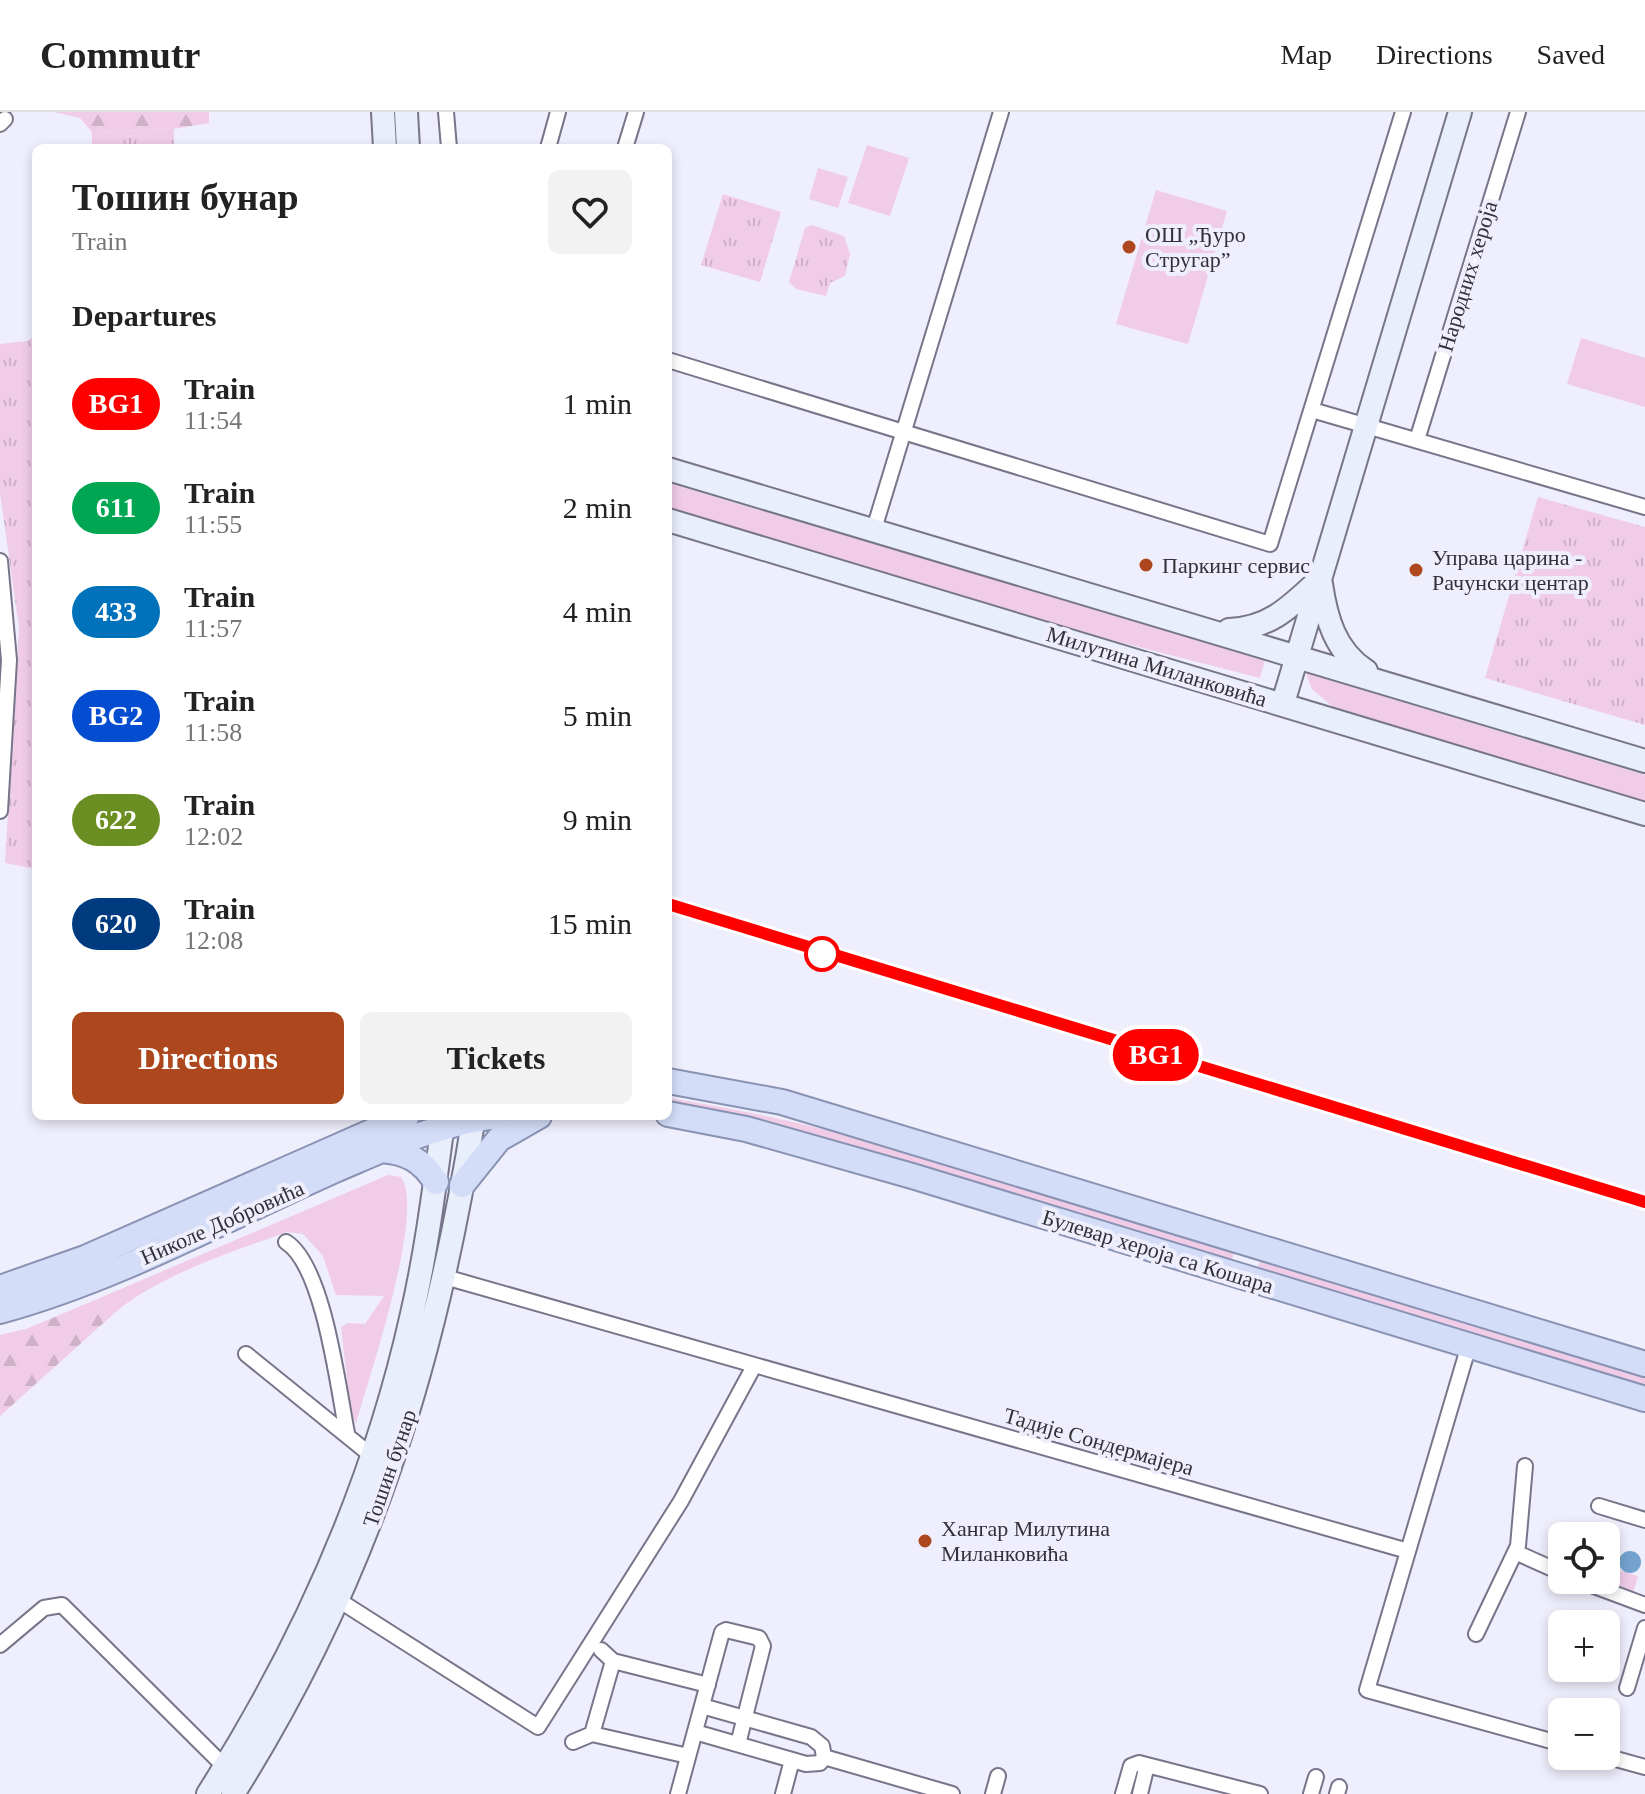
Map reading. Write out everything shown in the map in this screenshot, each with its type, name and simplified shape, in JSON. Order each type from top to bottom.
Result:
[{"type":"main road","name":"Булевар хероја са Кошара","points":[[672,1082],[782,1102],[1645,1364]]},
{"type":"main road","name":"Булевар хероја са Кошара","points":[[672,1115],[746,1129],[912,1176],[1645,1399]]},
{"type":"main road","name":"Николе Добровића","points":[[0,1288],[85,1258],[233,1190],[398,1120]]},
{"type":"main road","points":[[462,1185],[493,1145],[533,1120]]},
{"type":"main road","name":"Николе Добровића","points":[[0,1311],[100,1277],[444,1122]]},
{"type":"main road","points":[[381,1150],[400,1152],[418,1160],[436,1182]]},
{"type":"main road","points":[[1242,1277],[1240,1257],[1251,1244]]},
{"type":"street","points":[[383,112],[385,144]]},
{"type":"street","points":[[406,112],[408,144]]},
{"type":"street","points":[[446,112],[449,144]]},
{"type":"street","points":[[549,144],[558,112]]},
{"type":"street","points":[[626,144],[636,112]]},
{"type":"street","points":[[874,529],[1001,112]]},
{"type":"street","points":[[672,361],[1270,544],[1403,112]]},
{"type":"street","points":[[1283,703],[1460,112]]},
{"type":"street","name":"Народних хероја","points":[[1417,440],[1515,113]]},
{"type":"street","points":[[1312,410],[1645,507]]},
{"type":"street","points":[[672,470],[1376,678],[1645,761]]},
{"type":"street","name":"Милутина Миланковића","points":[[672,521],[1645,814]]},
{"type":"street","points":[[0,561],[9,660],[0,811]]},
{"type":"street","points":[[1212,630],[1255,627],[1277,619],[1320,579]]},
{"type":"street","points":[[1320,579],[1328,620],[1337,641],[1358,666],[1376,678]]},
{"type":"street","name":"Тошин бунар","points":[[208,1794],[233,1781],[300,1681],[340,1601],[409,1414],[445,1277],[462,1185],[480,1120]]},
{"type":"street","name":"Тошин бунар","points":[[233,1781],[318,1595],[372,1456],[412,1316],[444,1122]]},
{"type":"street","points":[[286,1242],[304,1259],[316,1288],[347,1433]]},
{"type":"street","name":"Тадије Сондермајера","points":[[445,1277],[1408,1551]]},
{"type":"street","points":[[1469,1345],[1367,1690],[1548,1740]]},
{"type":"street","points":[[246,1354],[372,1456]]},
{"type":"street","points":[[340,1601],[538,1727],[681,1501],[754,1366]]},
{"type":"street","points":[[1476,1634],[1515,1552],[1525,1466]]},
{"type":"street","points":[[1599,1506],[1645,1520]]},
{"type":"street","points":[[1515,1552],[1548,1567]]},
{"type":"street","points":[[1616,1594],[1645,1605]]},
{"type":"street","points":[[0,1645],[44,1608],[62,1605],[233,1781]]},
{"type":"street","points":[[1627,1688],[1645,1628]]},
{"type":"street","points":[[678,1794],[722,1632],[732,1630],[759,1638],[763,1646],[738,1744]]},
{"type":"street","points":[[601,1650],[613,1661],[708,1685]]},
{"type":"street","points":[[592,1734],[613,1661]]},
{"type":"street","points":[[702,1706],[811,1737],[822,1746],[824,1757]]},
{"type":"street","points":[[695,1732],[792,1760],[814,1764],[824,1757]]},
{"type":"street","points":[[573,1742],[592,1734],[688,1756]]},
{"type":"street","points":[[824,1757],[916,1789],[952,1794]]},
{"type":"street","points":[[783,1794],[792,1760]]},
{"type":"street","points":[[1620,1760],[1645,1767]]},
{"type":"street","points":[[1140,1794],[1147,1765]]},
{"type":"street","points":[[1123,1794],[1131,1766],[1147,1765],[1260,1794]]},
{"type":"street","points":[[993,1794],[998,1776]]},
{"type":"street","points":[[1311,1794],[1316,1777]]},
{"type":"green space","points":[[53,112],[209,112],[209,123],[174,129],[92,132],[80,118]]},
{"type":"green space","points":[[174,129],[174,144],[92,144],[92,132]]},
{"type":"green space","points":[[867,145],[909,158],[890,216],[848,203]]},
{"type":"green space","points":[[818,168],[848,177],[838,208],[809,199]]},
{"type":"green space","points":[[1156,190],[1227,211],[1188,344],[1116,324]]},
{"type":"green space","points":[[723,194],[781,212],[760,282],[701,265]]},
{"type":"green space","points":[[812,225],[844,236],[850,254],[845,276],[830,283],[826,296],[796,289],[789,282],[805,228]]},
{"type":"green space","points":[[32,338],[32,868],[5,863],[19,628],[0,493],[0,344]]},
{"type":"green space","points":[[1581,338],[1645,358],[1645,407],[1567,384]]},
{"type":"green space","points":[[672,484],[1265,660],[1260,678],[1104,638],[672,509]]},
{"type":"green space","points":[[1538,497],[1645,527],[1645,725],[1485,678]]},
{"type":"green space","points":[[1306,673],[1645,775],[1645,801],[1333,707],[1312,689]]},
{"type":"green space","points":[[672,1099],[810,1126],[1025,1185],[1235,1249],[1231,1263],[672,1111]]},
{"type":"green space","points":[[388,1175],[401,1177],[407,1196],[406,1224],[392,1297],[356,1424],[351,1412],[341,1327],[348,1323],[365,1324],[384,1296],[336,1295],[323,1256],[303,1234],[287,1232],[192,1268],[146,1291],[108,1319],[95,1300]]},
{"type":"green space","points":[[1261,1256],[1645,1372],[1645,1385],[1257,1271]]},
{"type":"green space","points":[[95,1300],[108,1319],[0,1416],[0,1335],[26,1329]]},
{"type":"green space","points":[[1620,1571],[1638,1576],[1632,1597],[1620,1593]]},
{"type":"water","points":[[1630,1551],[1640,1558],[1638,1570],[1630,1573],[1622,1570],[1622,1554]]},
{"type":"railway","points":[[672,905],[1645,1202]]},
{"type":"train","name":"BG1","points":[[672,905],[819,953],[1645,1202]]},
{"type":"place","name":"ОШ „Ђуро Стругар”","points":[[1129,247]]},
{"type":"place","name":"Паркинг сервис","points":[[1146,565]]},
{"type":"place","name":"Управа царина - Рачунски центар","points":[[1416,570]]},
{"type":"place","name":"Хангар Милутина Миланковића","points":[[925,1541]]}]
